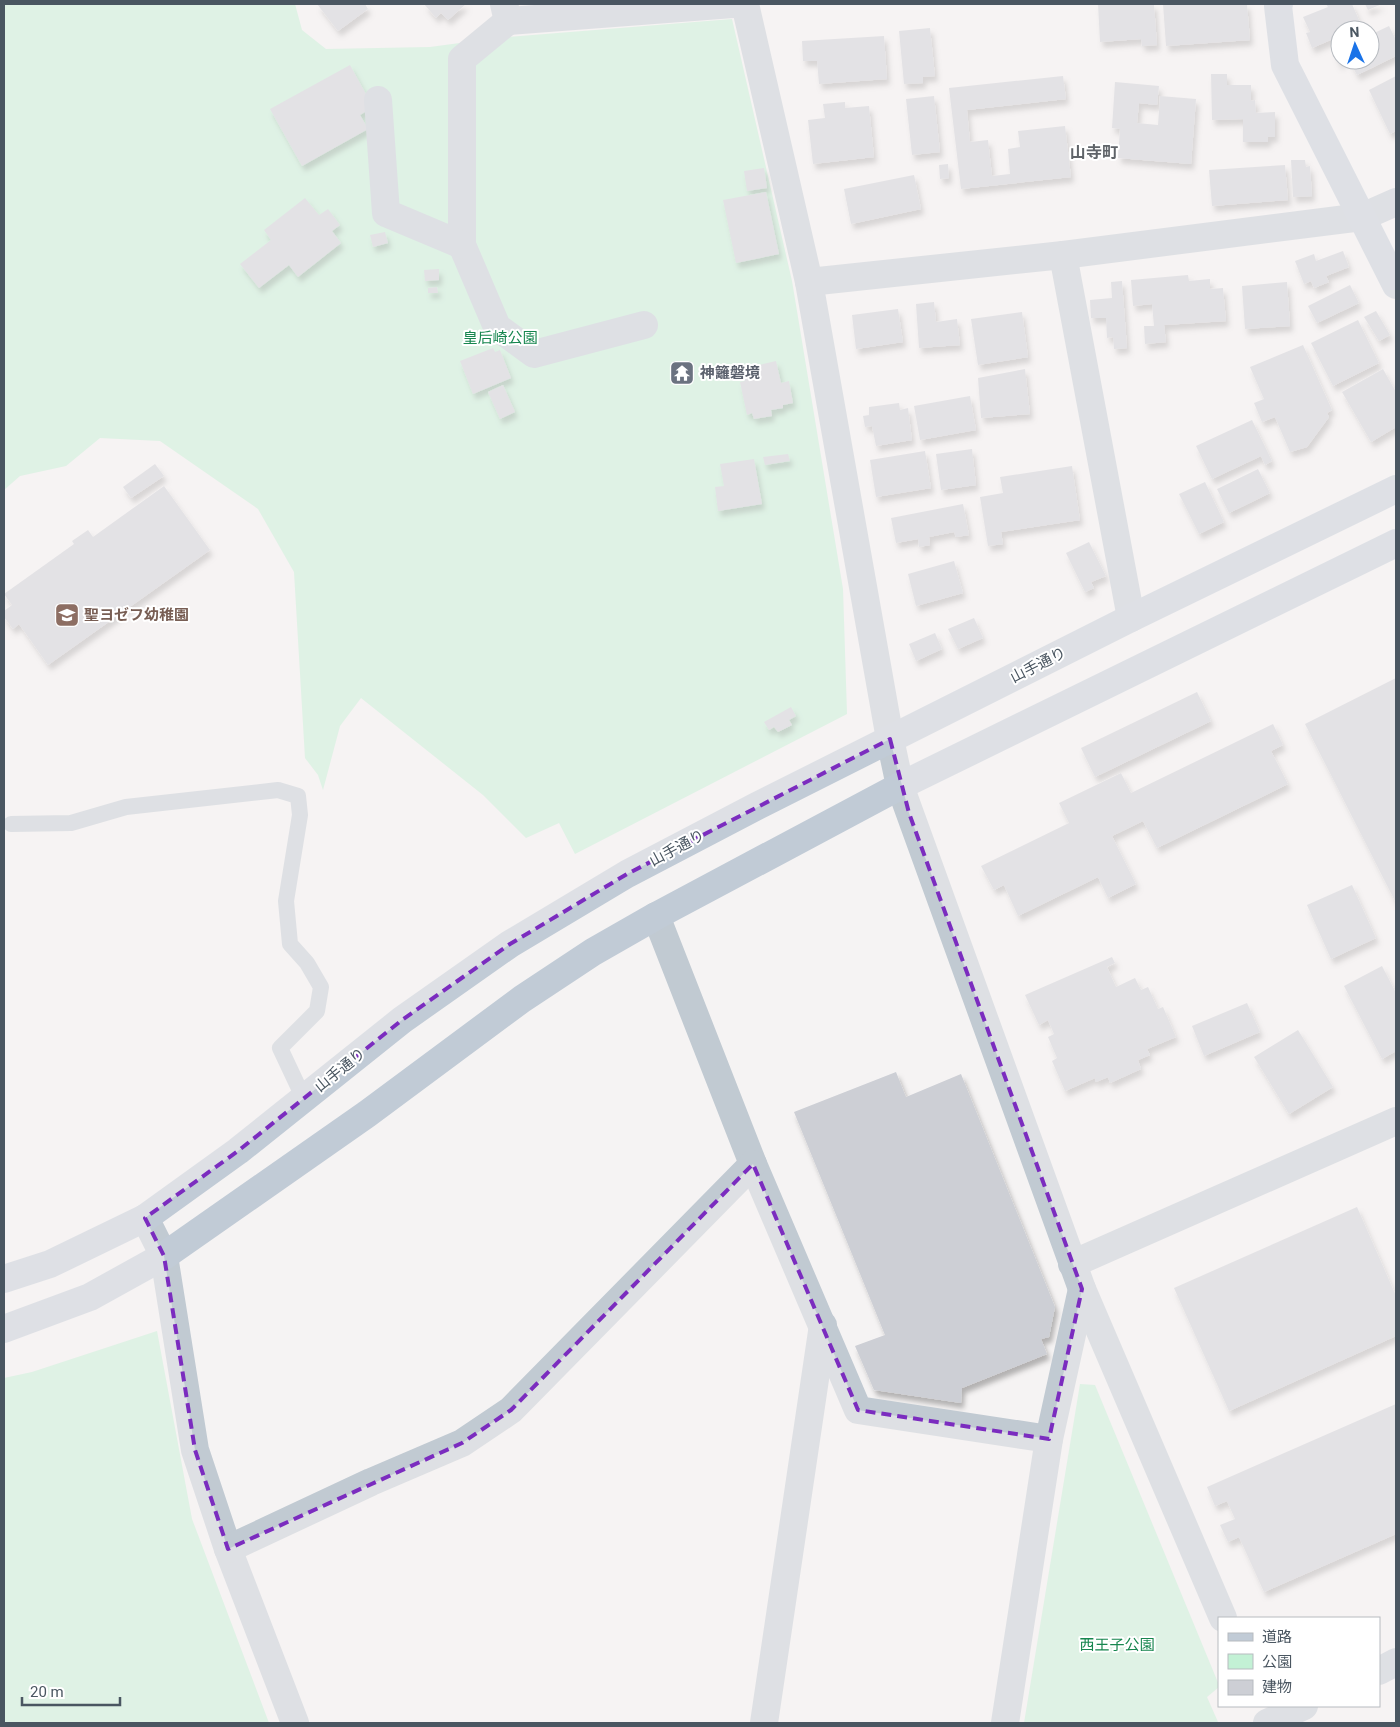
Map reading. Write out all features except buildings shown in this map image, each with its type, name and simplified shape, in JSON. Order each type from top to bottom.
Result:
[{"type":"street","points":[[644,325],[534,354],[497,327],[462,245],[462,59],[506,12],[733,4]]},
{"type":"street","points":[[745,4],[809,282],[900,786],[1072,1264],[1223,1617]]},
{"type":"street","points":[[1279,4],[1285,65],[1396,285]]},
{"type":"street","points":[[378,100],[386,213],[462,245]]},
{"type":"street","points":[[809,282],[1063,255],[1362,217],[1396,202]]},
{"type":"street","points":[[1063,255],[1131,618]]},
{"type":"street","name":"山手通り","points":[[4,1279],[50,1264],[145,1218],[238,1151],[402,1020],[510,944],[627,874],[1131,618],[1396,490]]},
{"type":"street","points":[[4,1329],[90,1297],[164,1256],[367,1114],[522,999],[592,952],[900,786],[1396,543]]},
{"type":"street","points":[[656,916],[752,1164],[858,1410],[1048,1439]]},
{"type":"street","points":[[1072,1264],[1396,1121]]},
{"type":"street","points":[[228,1549],[371,1482],[462,1443],[510,1410],[752,1164]]},
{"type":"street","points":[[145,1218],[164,1256],[195,1450],[228,1549],[295,1723]]},
{"type":"street","points":[[1005,1723],[1048,1439],[1082,1289]]},
{"type":"street","points":[[764,1723],[823,1325]]},
{"type":"street","points":[[1380,1670],[1396,1662]]},
{"type":"street","points":[[1260,1707],[1267,1723],[1302,1707]]},
{"type":"lane","points":[[11,824],[70,823],[126,807],[278,790],[298,796],[300,815],[286,901],[290,944],[307,963],[321,987],[317,1011],[280,1048],[304,1099]]},
{"type":"highlighted area","points":[[890,739],[909,813],[1082,1289],[1049,1439],[858,1410],[753,1164],[511,1410],[462,1443],[228,1549],[195,1450],[164,1256],[145,1218],[238,1151],[402,1020],[510,944],[627,874]]},
{"type":"green space","name":"皇后崎公園","points":[[4,4],[295,4],[302,30],[326,49],[430,47],[497,38],[732,19],[792,281],[843,589],[847,714],[575,854],[559,823],[526,838],[483,795],[361,698],[340,726],[323,790],[318,775],[305,758],[294,572],[258,509],[160,441],[100,438],[66,466],[20,476],[4,490]]},
{"type":"green space","points":[[157,1331],[192,1519],[269,1723],[4,1723],[4,1378],[32,1372]]},
{"type":"green space","name":"西王子公園","points":[[1080,1384],[1095,1385],[1218,1683],[1218,1688],[1207,1697],[1218,1722],[1024,1723]]},
{"type":"place","name":"神籬磐境","points":[[682,373]]},
{"type":"place","name":"聖ヨゼフ幼稚園","points":[[67,615]]},
{"type":"district","name":"山寺町","points":[[1094,152]]}]
